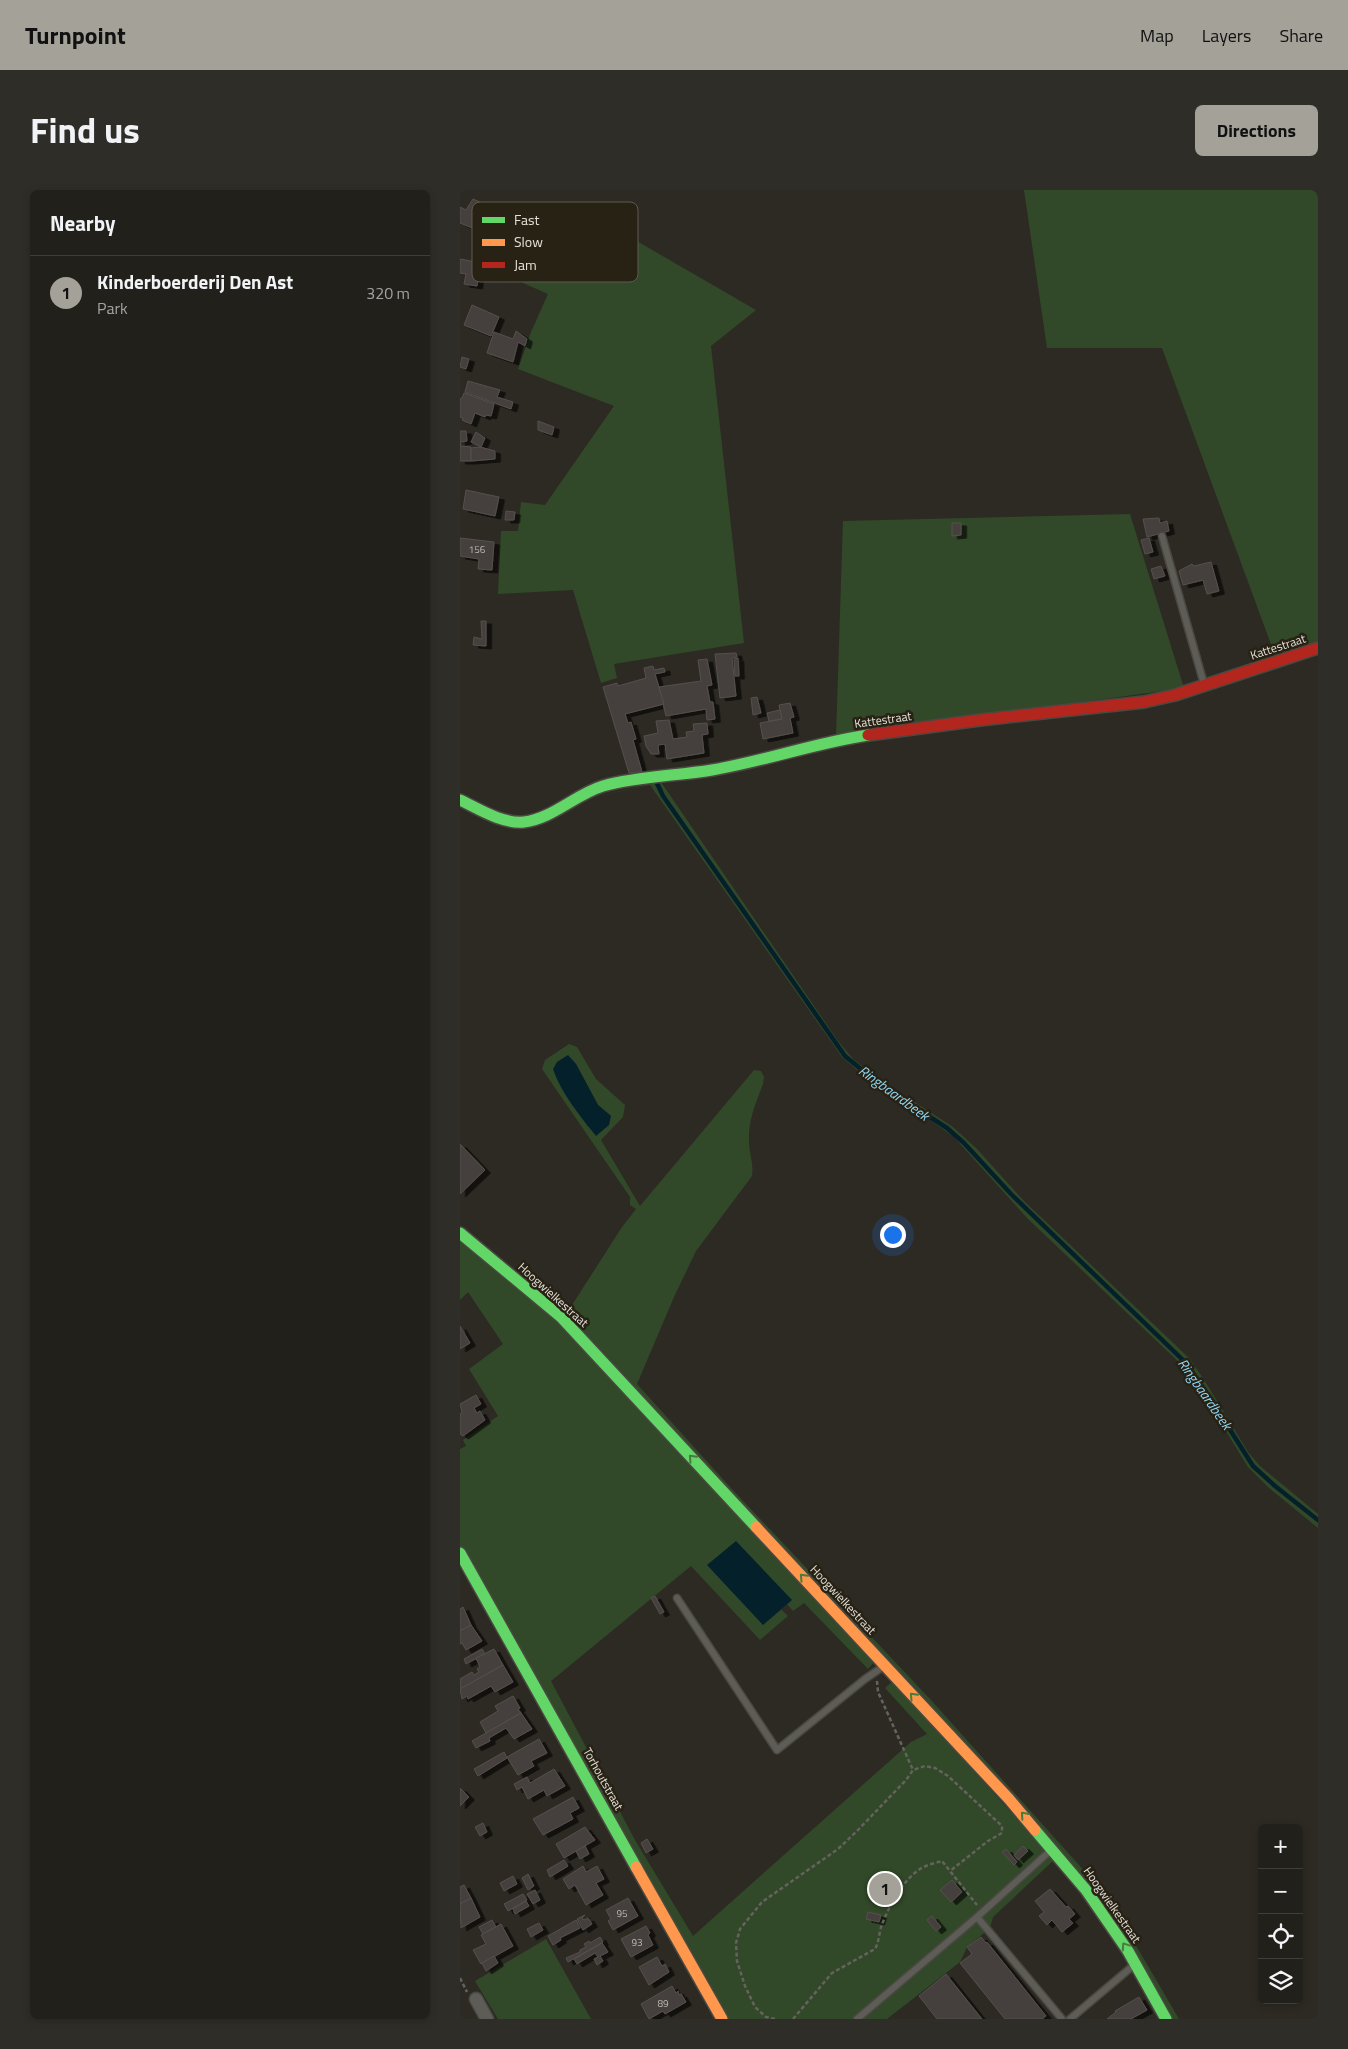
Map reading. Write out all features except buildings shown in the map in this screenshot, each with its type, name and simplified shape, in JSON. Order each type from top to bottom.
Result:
[{"type":"street","name":"Kattestraat","points":[[460,800],[506,821],[523,822],[536,819],[601,787],[630,780],[713,770],[842,739],[980,720],[1144,702],[1175,695],[1318,648]]},
{"type":"street","name":"Hoogwielkestraat","points":[[460,1234],[561,1317],[880,1668],[1009,1799],[1086,1890],[1135,1964],[1166,2019]]},
{"type":"street","name":"Torhoutstraat","points":[[460,1553],[722,2019]]},
{"type":"street","points":[[476,2000],[487,2019]]},
{"type":"lane","points":[[1162,536],[1204,685]]},
{"type":"lane","points":[[677,1598],[777,1750],[880,1668]]},
{"type":"lane","points":[[857,2019],[983,1912],[1053,1849]]},
{"type":"lane","points":[[977,1917],[1062,2019]]},
{"type":"lane","points":[[1070,2019],[1135,1964]]},
{"type":"path","points":[[880,1668],[878,1692],[912,1770]]},
{"type":"path","points":[[775,2019],[766,2017],[755,2008],[745,1986],[737,1961],[736,1943],[740,1929],[762,1902],[838,1849],[906,1780],[912,1770],[924,1766],[935,1768],[948,1776],[1002,1826],[1002,1833],[950,1871]]},
{"type":"path","points":[[793,2019],[832,1973],[875,1949],[887,1912],[896,1897],[921,1868],[942,1861],[983,1912]]},
{"type":"path","points":[[460,1990],[464,1988]]},
{"type":"green space","points":[[1024,190],[1318,190],[1318,643],[1276,658],[1162,348],[1047,348]]},
{"type":"green space","points":[[638,242],[756,310],[711,346],[744,643],[614,664],[617,678],[601,683],[573,590],[498,594],[501,531],[518,531],[521,502],[545,505],[614,406],[518,369],[531,332],[548,294],[523,283],[638,282]]},
{"type":"green space","points":[[1130,514],[1184,688],[836,736],[843,521]]},
{"type":"green space","points":[[661,782],[838,1041],[854,1060],[953,1127],[977,1149],[1023,1200],[1189,1358],[1248,1452],[1260,1466],[1318,1514],[1318,1528],[1268,1487],[1248,1467],[1203,1394],[1183,1366],[1027,1218],[954,1137],[912,1107],[873,1084],[842,1057],[650,785],[585,799]]},
{"type":"green space","points":[[569,1044],[577,1047],[596,1079],[625,1105],[623,1117],[601,1140],[640,1206],[754,1070],[761,1071],[764,1077],[763,1084],[753,1112],[749,1134],[752,1176],[696,1251],[637,1384],[732,1489],[931,1700],[1088,1875],[1127,1930],[1179,2019],[1172,2019],[1120,1932],[565,1316],[622,1227],[636,1209],[630,1205],[630,1197],[542,1069],[545,1060]],"holes":[[[576,1064],[598,1105],[611,1116],[588,1127],[582,1117]]]},
{"type":"green space","points":[[460,1238],[547,1310],[875,1661],[868,1669],[804,1603],[793,1611],[787,1604],[781,1609],[788,1616],[760,1640],[691,1566],[551,1681],[635,1840],[693,1936],[911,1742],[927,1734],[885,1688],[893,1681],[1054,1860],[993,1917],[990,1928],[967,1947],[960,1962],[887,2019],[729,2019],[460,1547],[460,1449],[466,1446],[463,1440],[498,1416],[469,1369],[503,1344],[468,1292],[460,1300]]},
{"type":"green space","points":[[546,1939],[591,2019],[498,2019],[475,1981]]},
{"type":"water","points":[[568,1055],[576,1064],[598,1105],[611,1116],[609,1125],[596,1136],[577,1112],[556,1078],[553,1069],[557,1062]]},
{"type":"water","points":[[736,1541],[792,1600],[763,1625],[707,1565]]},
{"type":"waterway","name":"Ringbaardbeek","points":[[656,781],[663,796],[845,1056],[879,1084],[947,1128],[964,1143],[1011,1194],[1186,1363],[1253,1466],[1318,1520]]},
{"type":"traffic: fast","points":[[460,800],[507,821],[524,822],[544,816],[603,786],[630,780],[732,766],[868,735]]},
{"type":"traffic: fast","points":[[460,1233],[561,1317],[756,1527]]},
{"type":"traffic: fast","points":[[460,1553],[636,1867]]},
{"type":"traffic: fast","points":[[1035,1830],[1086,1890],[1128,1951],[1166,2019]]},
{"type":"traffic: slow","points":[[756,1527],[1009,1799],[1035,1830]]},
{"type":"traffic: slow","points":[[636,1867],[722,2019]]},
{"type":"traffic: jam","points":[[868,735],[980,720],[1144,702],[1175,695],[1318,648]]},
{"type":"place","name":"Kinderboerderij Den Ast","points":[[885,1889]]}]
